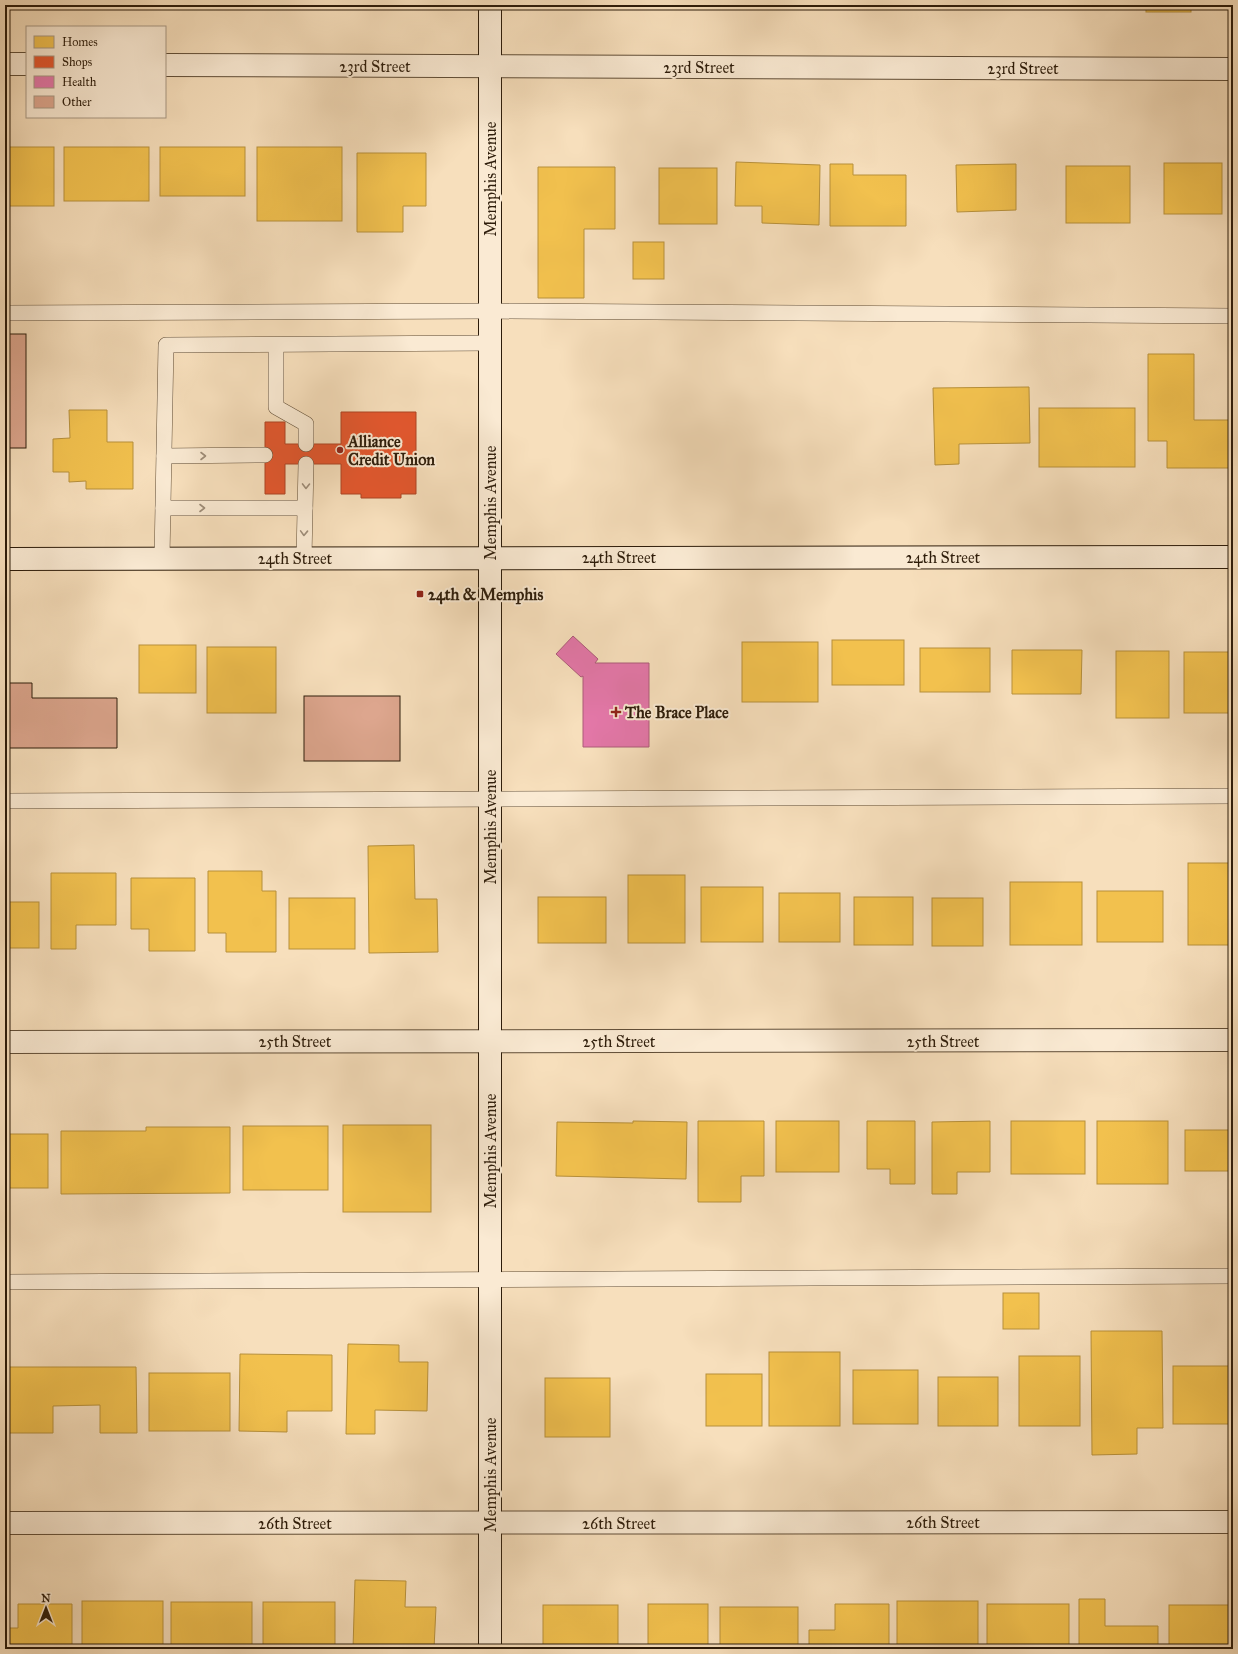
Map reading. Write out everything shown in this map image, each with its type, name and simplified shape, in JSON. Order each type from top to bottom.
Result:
[{"type":"street","name":"Memphis Avenue","points":[[490,5],[490,1649]]},
{"type":"street","points":[[5,64],[26,64]]},
{"type":"street","name":"23rd Street","points":[[166,65],[1233,69]]},
{"type":"street","name":"24th Street","points":[[5,559],[490,557],[1233,557]]},
{"type":"street","name":"25th Street","points":[[5,1042],[1233,1040]]},
{"type":"street","name":"26th Street","points":[[5,1523],[1233,1522]]},
{"type":"lane","points":[[5,313],[490,311],[1233,316]]},
{"type":"lane","points":[[162,558],[166,345],[490,343]]},
{"type":"lane","points":[[276,345],[276,407],[306,424],[306,444]]},
{"type":"lane","points":[[164,456],[265,455]]},
{"type":"lane","points":[[304,558],[306,464]]},
{"type":"lane","points":[[163,508],[305,508]]},
{"type":"lane","points":[[5,801],[1233,796]]},
{"type":"lane","points":[[5,1282],[490,1281],[1233,1276]]},
{"type":"building: Homes","points":[[1146,5],[1191,5],[1191,12],[1146,12]]},
{"type":"building: Homes","points":[[5,147],[54,147],[54,206],[5,206]]},
{"type":"building: Homes","points":[[64,147],[149,147],[149,201],[64,201]]},
{"type":"building: Homes","points":[[160,147],[245,147],[245,196],[160,196]]},
{"type":"building: Homes","points":[[257,147],[342,147],[342,221],[257,221]]},
{"type":"building: Homes","points":[[357,153],[426,153],[426,206],[403,206],[403,232],[357,232]]},
{"type":"building: Homes","points":[[736,162],[820,165],[819,225],[762,223],[762,206],[735,206]]},
{"type":"building: Homes","points":[[1164,163],[1222,163],[1222,214],[1164,214]]},
{"type":"building: Homes","points":[[830,164],[853,164],[853,175],[906,175],[906,226],[830,226]]},
{"type":"building: Homes","points":[[1016,164],[1016,210],[957,212],[956,165]]},
{"type":"building: Homes","points":[[1066,166],[1130,166],[1130,223],[1066,223]]},
{"type":"building: Homes","points":[[538,167],[615,167],[615,229],[584,229],[584,298],[538,298]]},
{"type":"building: Homes","points":[[659,168],[717,168],[717,224],[659,224]]},
{"type":"building: Homes","points":[[633,242],[664,242],[664,279],[633,279]]},
{"type":"building: Homes","points":[[1148,354],[1194,354],[1194,420],[1233,420],[1233,468],[1167,468],[1167,441],[1148,441]]},
{"type":"building: Homes","points":[[1029,387],[1030,443],[959,444],[959,464],[935,465],[933,388]]},
{"type":"building: Homes","points":[[1039,408],[1135,408],[1135,467],[1039,467]]},
{"type":"building: Homes","points":[[69,410],[107,410],[107,442],[133,442],[133,489],[86,489],[86,481],[69,482],[69,472],[53,472],[53,439],[70,438]]},
{"type":"building: Homes","points":[[832,640],[904,640],[904,685],[832,685]]},
{"type":"building: Homes","points":[[742,642],[818,642],[818,702],[742,702]]},
{"type":"building: Homes","points":[[139,645],[196,645],[196,693],[139,693]]},
{"type":"building: Homes","points":[[207,647],[276,647],[276,713],[207,713]]},
{"type":"building: Homes","points":[[920,648],[990,648],[990,692],[920,692]]},
{"type":"building: Homes","points":[[1012,650],[1082,650],[1081,694],[1012,694]]},
{"type":"building: Homes","points":[[1116,651],[1169,651],[1169,718],[1116,718]]},
{"type":"building: Homes","points":[[1184,652],[1233,652],[1233,713],[1184,713]]},
{"type":"building: Homes","points":[[414,845],[415,899],[437,899],[438,952],[369,953],[368,846]]},
{"type":"building: Homes","points":[[1188,863],[1233,863],[1233,945],[1188,945]]},
{"type":"building: Homes","points":[[208,871],[262,871],[262,891],[276,891],[276,952],[226,952],[226,933],[208,933]]},
{"type":"building: Homes","points":[[51,873],[116,873],[116,925],[76,925],[76,949],[51,949]]},
{"type":"building: Homes","points":[[628,875],[685,875],[685,943],[628,943]]},
{"type":"building: Homes","points":[[131,878],[195,878],[195,951],[149,951],[149,929],[131,929]]},
{"type":"building: Homes","points":[[1010,882],[1082,882],[1082,945],[1010,945]]},
{"type":"building: Homes","points":[[701,887],[763,887],[763,942],[701,942]]},
{"type":"building: Homes","points":[[1097,891],[1163,891],[1163,942],[1097,942]]},
{"type":"building: Homes","points":[[779,893],[840,893],[840,942],[779,942]]},
{"type":"building: Homes","points":[[538,897],[606,897],[606,943],[538,943]]},
{"type":"building: Homes","points":[[854,897],[913,897],[913,945],[854,945]]},
{"type":"building: Homes","points":[[289,898],[355,898],[355,949],[289,949]]},
{"type":"building: Homes","points":[[932,898],[983,898],[983,946],[932,946]]},
{"type":"building: Homes","points":[[5,902],[39,902],[39,948],[5,948]]},
{"type":"building: Homes","points":[[633,1121],[687,1122],[686,1179],[556,1176],[557,1122],[633,1123]]},
{"type":"building: Homes","points":[[698,1121],[764,1121],[764,1176],[741,1176],[741,1202],[698,1202]]},
{"type":"building: Homes","points":[[776,1121],[839,1121],[839,1172],[776,1172]]},
{"type":"building: Homes","points":[[867,1121],[915,1121],[915,1184],[890,1184],[890,1169],[867,1169]]},
{"type":"building: Homes","points":[[990,1121],[990,1172],[957,1172],[957,1194],[932,1194],[932,1122]]},
{"type":"building: Homes","points":[[1011,1121],[1085,1121],[1085,1174],[1011,1174]]},
{"type":"building: Homes","points":[[1097,1121],[1168,1121],[1168,1184],[1097,1184]]},
{"type":"building: Homes","points":[[343,1125],[431,1125],[431,1212],[343,1212]]},
{"type":"building: Homes","points":[[243,1126],[328,1126],[328,1190],[243,1190]]},
{"type":"building: Homes","points":[[146,1127],[230,1127],[230,1193],[61,1194],[61,1131],[146,1131]]},
{"type":"building: Homes","points":[[1185,1130],[1233,1130],[1233,1171],[1185,1171]]},
{"type":"building: Homes","points":[[5,1134],[48,1134],[48,1188],[5,1188]]},
{"type":"building: Homes","points":[[1003,1293],[1039,1293],[1039,1329],[1003,1329]]},
{"type":"building: Homes","points":[[1091,1331],[1162,1331],[1163,1428],[1137,1428],[1137,1454],[1092,1455]]},
{"type":"building: Homes","points":[[348,1344],[399,1345],[399,1362],[428,1362],[427,1411],[375,1410],[375,1434],[346,1434]]},
{"type":"building: Homes","points":[[769,1352],[840,1352],[840,1426],[769,1426]]},
{"type":"building: Homes","points":[[240,1354],[332,1355],[332,1411],[287,1411],[287,1432],[239,1431]]},
{"type":"building: Homes","points":[[1019,1356],[1080,1356],[1080,1426],[1019,1426]]},
{"type":"building: Homes","points":[[1173,1366],[1233,1366],[1233,1424],[1173,1424]]},
{"type":"building: Homes","points":[[5,1367],[136,1367],[137,1433],[100,1433],[100,1405],[53,1406],[53,1433],[5,1433]]},
{"type":"building: Homes","points":[[853,1370],[918,1370],[918,1424],[853,1424]]},
{"type":"building: Homes","points":[[149,1373],[230,1373],[230,1431],[149,1431]]},
{"type":"building: Homes","points":[[706,1374],[762,1374],[762,1426],[706,1426]]},
{"type":"building: Homes","points":[[938,1377],[998,1377],[998,1426],[938,1426]]},
{"type":"building: Homes","points":[[545,1378],[610,1378],[610,1437],[545,1437]]},
{"type":"building: Homes","points":[[355,1580],[406,1581],[405,1607],[436,1607],[434,1649],[353,1649]]},
{"type":"building: Homes","points":[[1079,1599],[1105,1599],[1105,1626],[1158,1626],[1158,1649],[1079,1649]]},
{"type":"building: Homes","points":[[82,1601],[163,1601],[163,1649],[82,1649]]},
{"type":"building: Homes","points":[[897,1601],[978,1601],[978,1649],[897,1649]]},
{"type":"building: Homes","points":[[171,1602],[252,1602],[252,1649],[171,1649]]},
{"type":"building: Homes","points":[[263,1602],[335,1602],[335,1649],[263,1649]]},
{"type":"building: Homes","points":[[18,1604],[72,1604],[72,1649],[5,1649],[5,1628],[18,1628]]},
{"type":"building: Homes","points":[[648,1604],[708,1604],[708,1649],[648,1649]]},
{"type":"building: Homes","points":[[835,1604],[889,1604],[889,1649],[809,1649],[809,1630],[835,1630]]},
{"type":"building: Homes","points":[[987,1604],[1069,1604],[1069,1649],[987,1649]]},
{"type":"building: Homes","points":[[543,1605],[618,1605],[618,1649],[543,1649]]},
{"type":"building: Homes","points":[[1169,1605],[1233,1605],[1233,1649],[1169,1649]]},
{"type":"building: Homes","points":[[720,1607],[798,1607],[798,1649],[720,1649]]},
{"type":"building: Shops","name":"Alliance Credit Union","points":[[341,412],[416,412],[416,494],[401,494],[401,498],[361,498],[361,494],[341,494],[341,464],[285,464],[285,494],[265,494],[265,422],[285,422],[285,444],[341,444]]},
{"type":"building: Health","name":"The Brace Place","points":[[573,636],[598,659],[595,663],[649,663],[649,747],[583,747],[583,676],[581,677],[556,654]]},
{"type":"building: Other","points":[[5,334],[26,334],[26,448],[5,448]]},
{"type":"building: Other","points":[[5,683],[32,683],[32,698],[117,698],[117,748],[5,748]]},
{"type":"building: Other","points":[[304,696],[400,696],[400,761],[304,761]]},
{"type":"place","name":"Alliance Credit Union","points":[[340,450]]},
{"type":"place","name":"24th & Memphis","points":[[420,594]]},
{"type":"place","name":"The Brace Place","points":[[616,712]]}]
